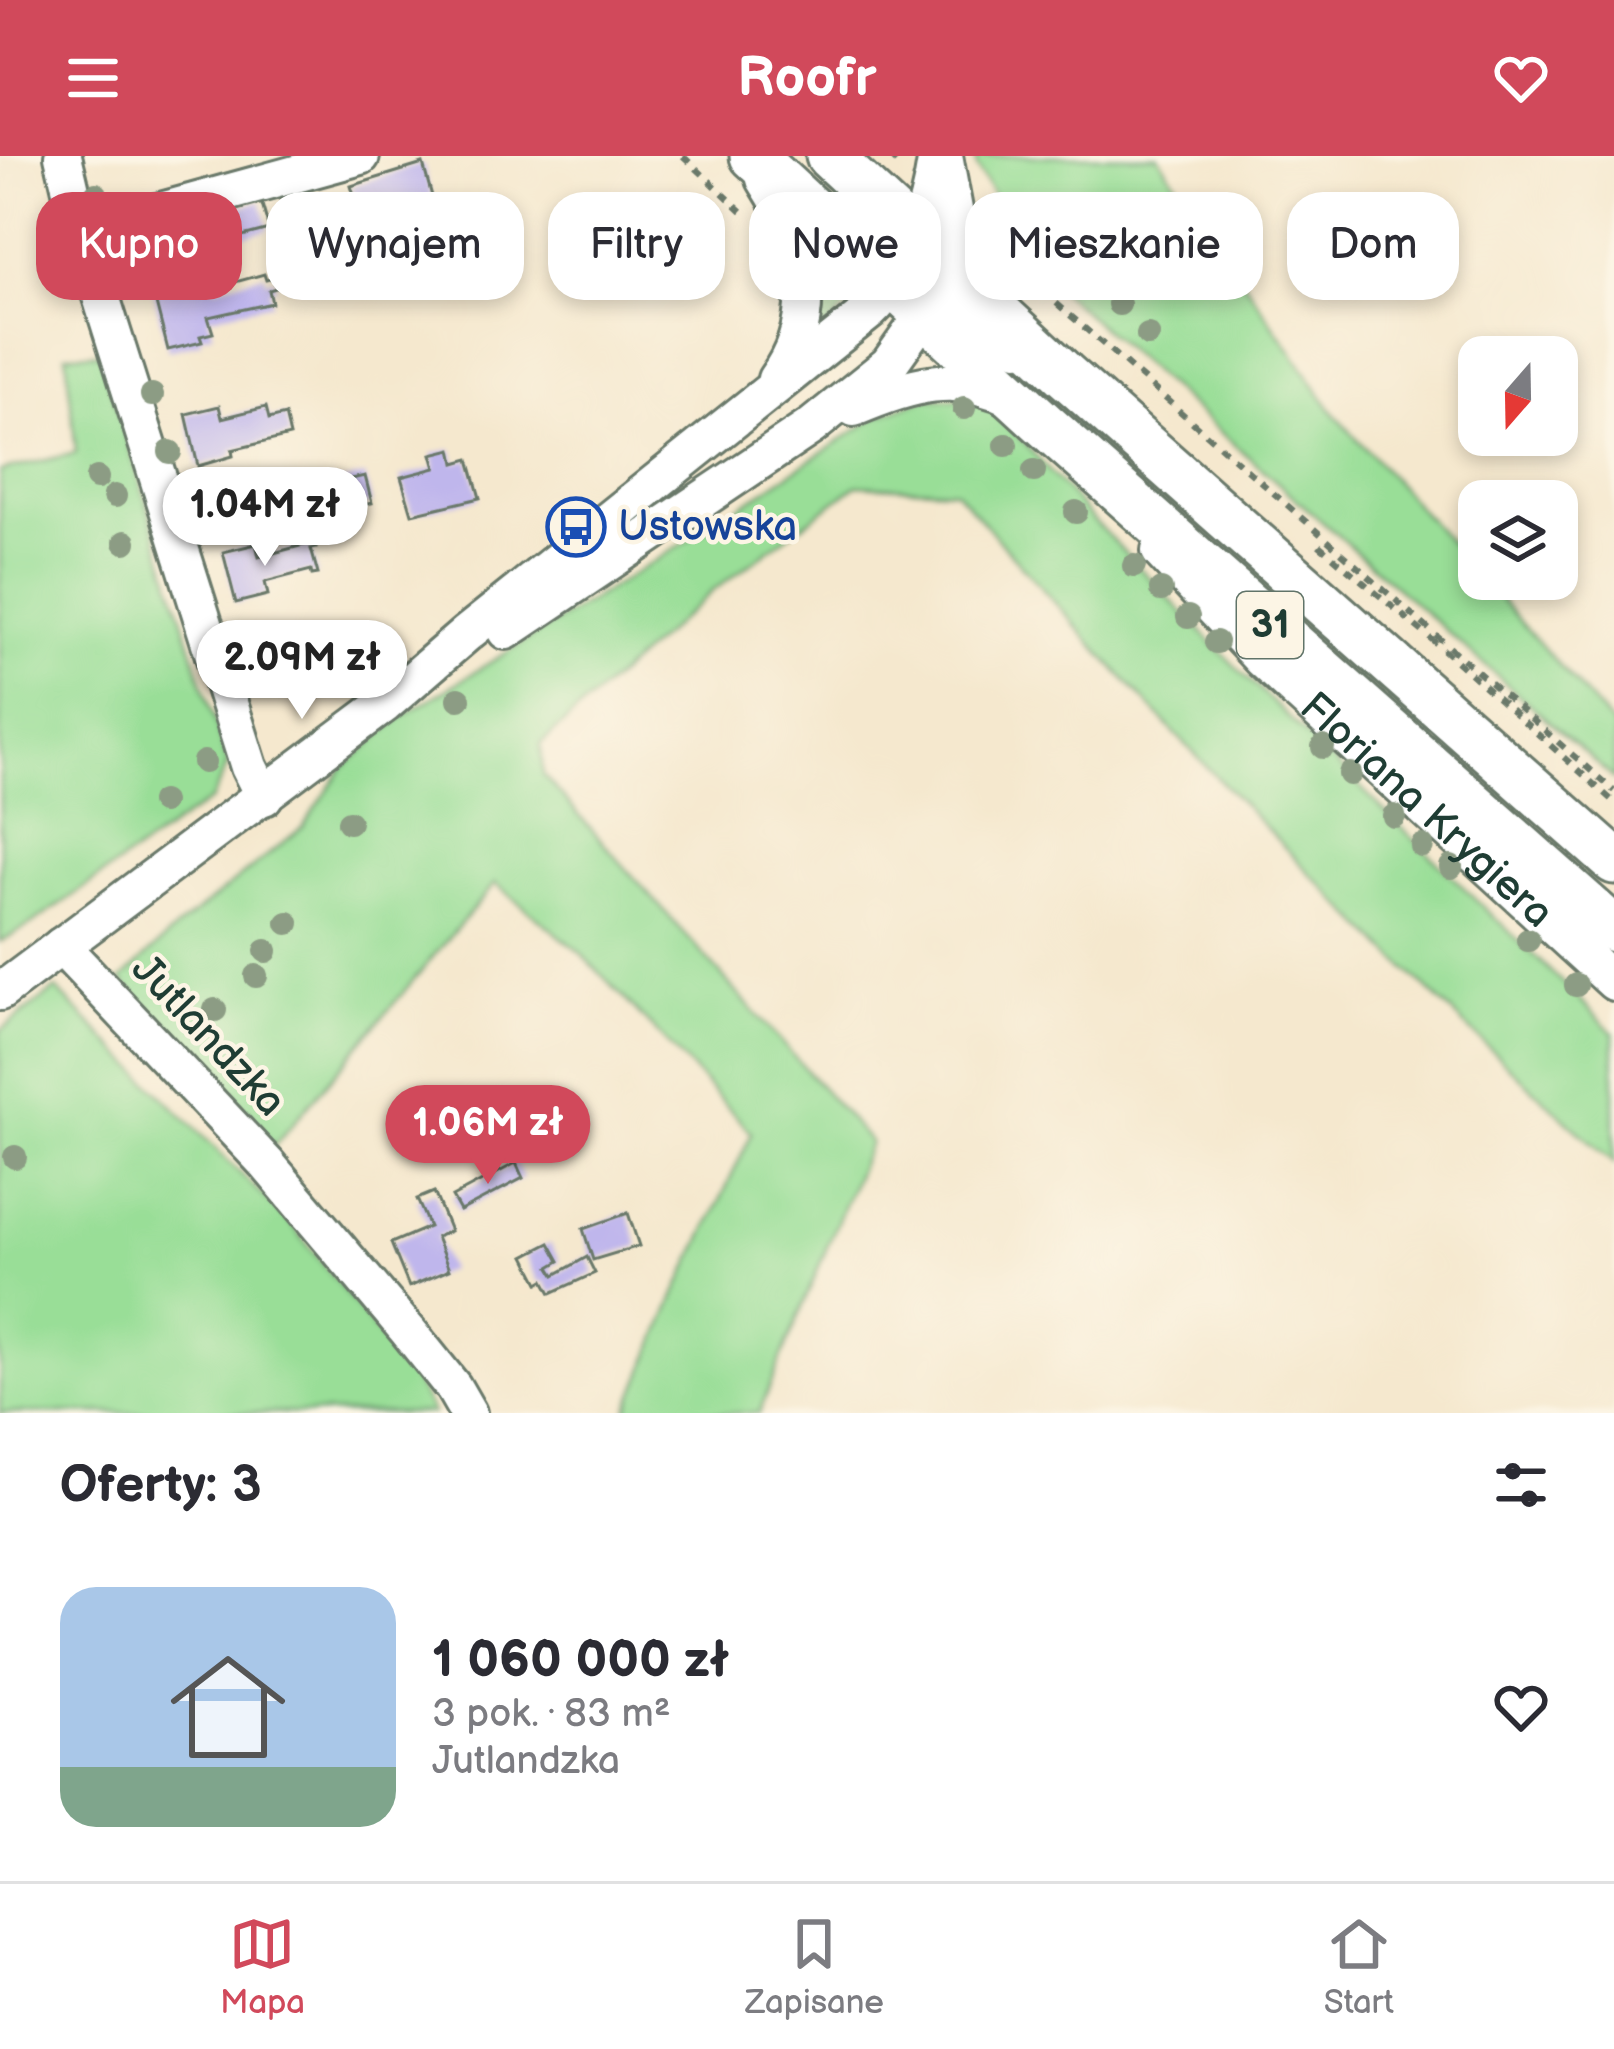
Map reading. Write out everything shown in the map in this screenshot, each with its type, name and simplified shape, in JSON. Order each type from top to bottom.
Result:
[{"type":"main road","name":"Floriana Krygiera","points":[[751,156],[792,192]]},
{"type":"main road","name":"Floriana Krygiera","points":[[829,156],[867,192]]},
{"type":"main road","name":"Floriana Krygiera","points":[[915,300],[1034,415],[1614,929]]},
{"type":"main road","name":"Floriana Krygiera","points":[[917,300],[1064,374],[1614,861]]},
{"type":"street","points":[[63,156],[71,192]]},
{"type":"street","points":[[230,192],[361,156]]},
{"type":"street","points":[[751,156],[790,225],[803,284],[798,338],[762,397]]},
{"type":"street","points":[[941,156],[956,224],[941,250]]},
{"type":"street","points":[[929,192],[941,156]]},
{"type":"street","points":[[102,300],[244,753],[264,797]]},
{"type":"street","points":[[0,992],[385,704],[762,397],[910,300]]},
{"type":"street","points":[[385,704],[535,612],[812,426],[890,364],[912,300]]},
{"type":"street","points":[[812,426],[901,389],[938,381],[974,384],[1034,415]]},
{"type":"street","name":"Floriana Krygiera","points":[[1034,415],[1261,659],[1614,982]]},
{"type":"street","name":"Jutlandzka","points":[[61,946],[267,1164],[408,1331],[468,1413]]},
{"type":"path","points":[[683,156],[747,215]]},
{"type":"path","points":[[1038,300],[1148,398]]},
{"type":"path","points":[[1053,300],[1614,790]]},
{"type":"path","points":[[1282,514],[1614,802]]},
{"type":"green space","points":[[975,156],[1158,156],[1183,192],[992,192]]},
{"type":"green space","points":[[813,300],[856,300],[810,342]]},
{"type":"green space","points":[[1071,300],[1256,300],[1333,412],[1458,552],[1458,600],[1501,600],[1614,727],[1614,779]]},
{"type":"green space","points":[[100,353],[228,764],[212,799],[0,942],[0,471],[76,453],[66,354]]},
{"type":"green space","points":[[926,398],[969,400],[996,411],[1088,515],[1237,668],[1614,1033],[1614,1163],[1441,1003],[1274,837],[955,490],[857,485],[714,590],[541,744],[543,775],[870,1142],[759,1413],[626,1413],[752,1133],[581,953],[495,883],[274,1146],[121,980],[179,926],[303,827],[343,768],[400,718],[681,545],[878,416]]},
{"type":"green space","points":[[56,989],[294,1227],[413,1379],[433,1413],[0,1413],[0,1031]]},
{"type":"building","points":[[423,164],[431,192],[353,192],[351,186]]},
{"type":"building","points":[[261,201],[266,230],[242,236],[242,206]]},
{"type":"building","points":[[264,274],[266,300],[272,303],[208,317],[213,333],[200,336],[202,342],[168,350],[155,300],[242,300],[242,280]]},
{"type":"building","points":[[219,406],[222,418],[266,407],[269,419],[285,415],[290,436],[232,450],[233,456],[198,466],[186,414]]},
{"type":"building","points":[[452,449],[455,463],[469,459],[480,498],[412,514],[401,477],[436,468],[432,454]]},
{"type":"building","points":[[365,476],[372,503],[333,512],[327,484]]},
{"type":"building","points":[[315,542],[316,548],[311,549],[318,574],[312,575],[311,570],[265,582],[268,595],[236,603],[223,552],[256,544],[259,557]]},
{"type":"building","points":[[516,1163],[523,1178],[460,1211],[452,1197]]},
{"type":"building","points":[[434,1192],[450,1231],[436,1237],[449,1270],[409,1287],[391,1243],[429,1227],[417,1199]]},
{"type":"building","points":[[628,1213],[639,1246],[593,1260],[583,1229]]},
{"type":"building","points":[[550,1243],[560,1261],[550,1267],[555,1275],[587,1257],[595,1273],[551,1293],[544,1280],[539,1283],[525,1256]]},
{"type":"place","name":"Ustowska","points":[[576,527]]}]
